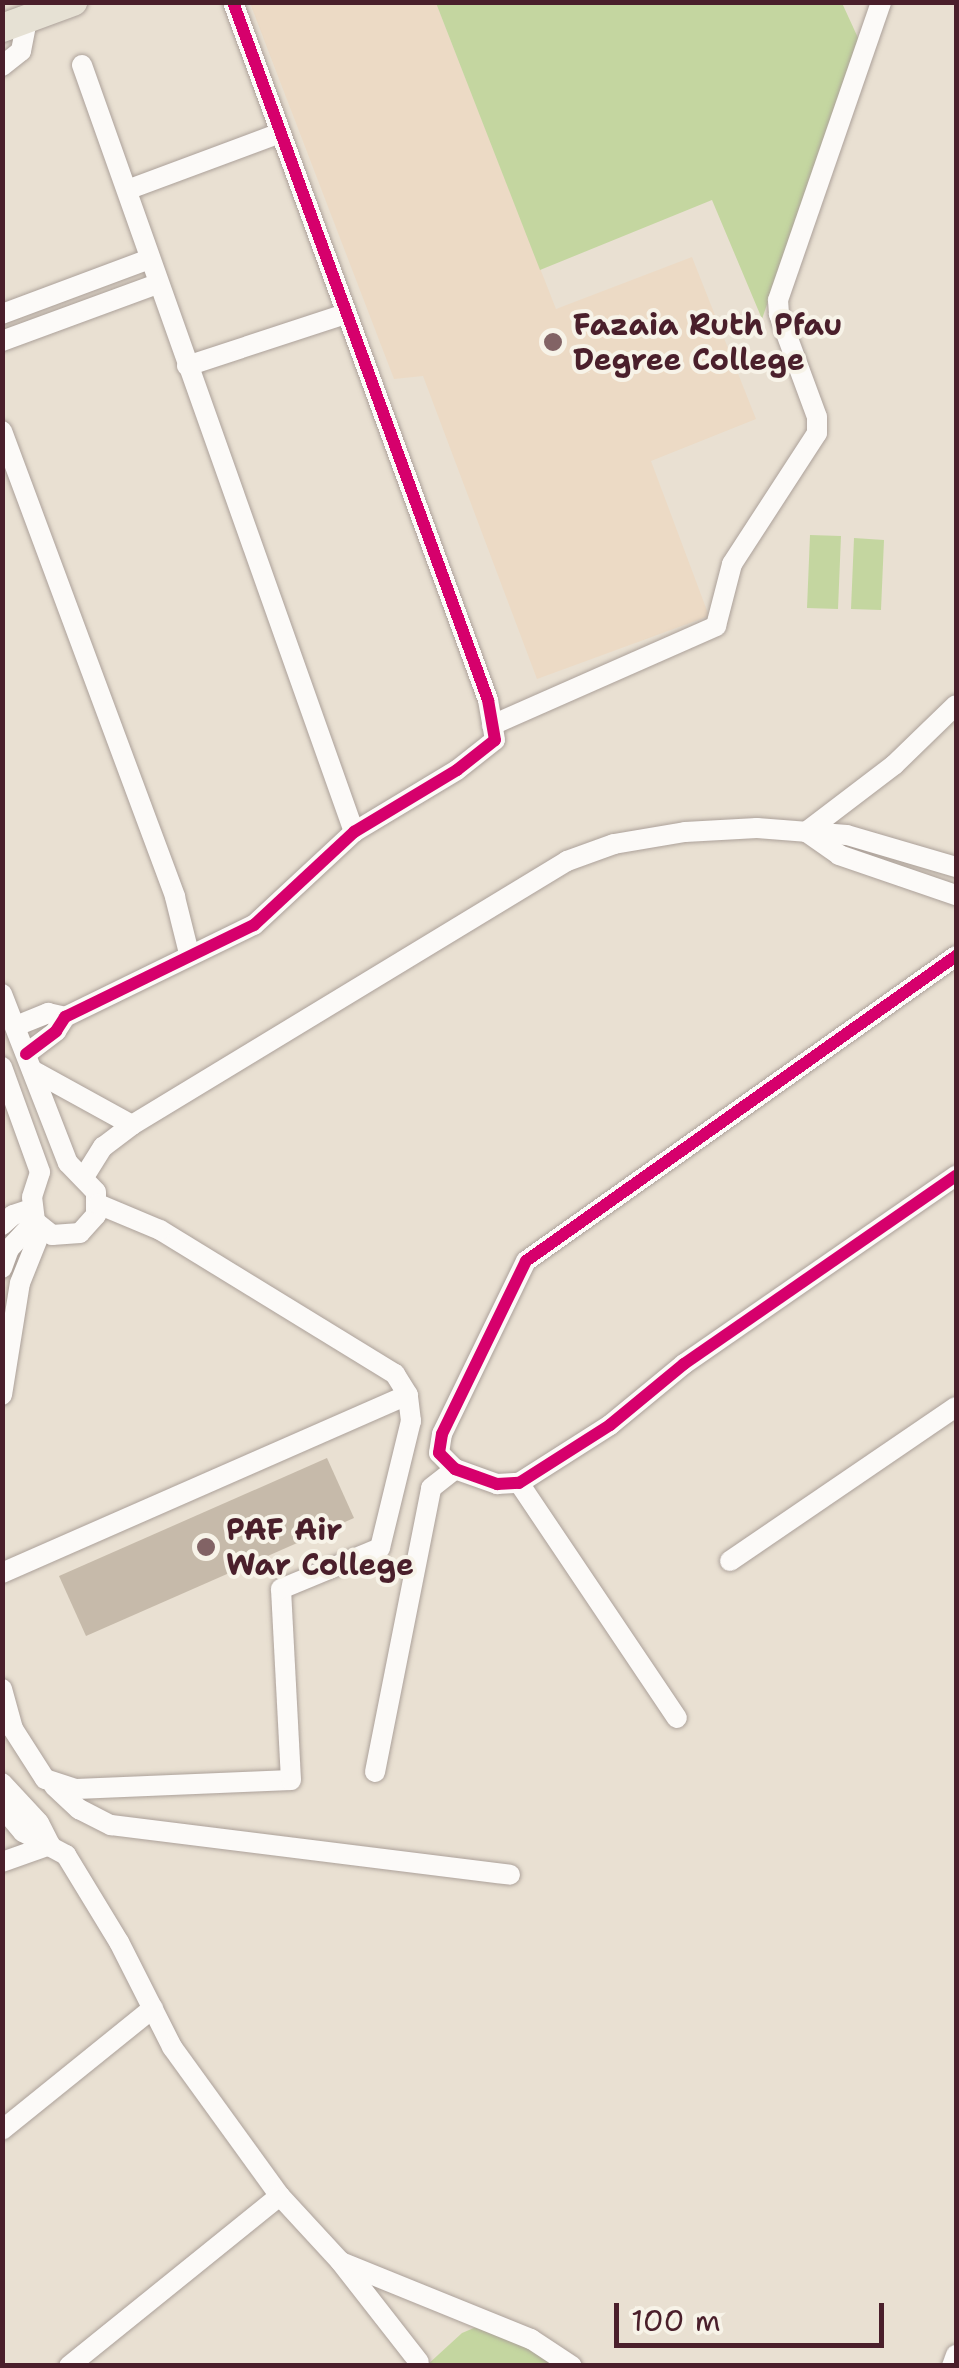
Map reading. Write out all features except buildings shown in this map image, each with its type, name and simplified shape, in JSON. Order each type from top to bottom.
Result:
[{"type":"highway","points":[[15,24],[73,2]]},
{"type":"street","points":[[29,1062],[65,1017],[189,953],[254,925],[354,832],[456,770],[495,740],[488,700],[232,2]]},
{"type":"street","points":[[492,725],[716,626],[732,564],[817,433],[817,417],[777,308],[881,2]]},
{"type":"street","points":[[2,66],[20,51],[15,24]]},
{"type":"street","points":[[82,65],[354,832]]},
{"type":"street","points":[[127,190],[280,132]]},
{"type":"street","points":[[2,314],[150,259]]},
{"type":"street","points":[[2,341],[157,284]]},
{"type":"street","points":[[186,366],[346,314]]},
{"type":"street","points":[[2,431],[174,896],[189,953]]},
{"type":"street","points":[[806,832],[894,766],[956,705]]},
{"type":"street","points":[[84,1177],[103,1146],[132,1125],[567,861],[614,844],[685,832],[757,828],[847,835],[956,867]]},
{"type":"street","points":[[806,832],[839,855],[956,895]]},
{"type":"street","points":[[956,956],[526,1261],[442,1434],[439,1453],[455,1469],[496,1484],[519,1483],[610,1424],[684,1364],[941,1191],[956,1176]]},
{"type":"street","points":[[2,994],[68,1164],[84,1177],[98,1204],[96,1216],[80,1233],[63,1237],[36,1219],[2,1225]]},
{"type":"street","points":[[16,1026],[48,1014],[65,1017]]},
{"type":"street","points":[[29,1062],[132,1125]]},
{"type":"street","points":[[2,1395],[20,1283],[36,1219],[40,1172],[4,1075]]},
{"type":"street","points":[[45,1778],[76,1789],[291,1780],[281,1589],[380,1548],[412,1421],[408,1394],[395,1374],[160,1230],[98,1204]]},
{"type":"street","points":[[2,1268],[9,1249],[36,1219]]},
{"type":"street","points":[[2,1573],[408,1394]]},
{"type":"street","points":[[730,1561],[956,1407]]},
{"type":"street","points":[[375,1772],[431,1488],[455,1469]]},
{"type":"street","points":[[519,1483],[676,1718]]},
{"type":"street","points":[[2,1689],[12,1730],[45,1778],[79,1808],[111,1825],[510,1875]]},
{"type":"street","points":[[2,1783],[31,1828]]},
{"type":"street","points":[[2,1807],[66,1855],[172,2047],[280,2196],[340,2261],[419,2362]]},
{"type":"street","points":[[2,1842],[31,1828]]},
{"type":"street","points":[[2,1862],[50,1845]]},
{"type":"street","points":[[2,2130],[152,2008]]},
{"type":"street","points":[[69,2366],[280,2196]]},
{"type":"street","points":[[340,2261],[532,2340],[572,2366]]},
{"type":"street","points":[[952,2366],[956,2355]]},
{"type":"shaded area","name":"Fazaia Ruth Pfau Degree College","points":[[250,3],[436,3],[556,309],[692,257],[756,419],[651,461],[709,616],[537,679],[423,376],[394,379]]},
{"type":"green space","points":[[436,3],[842,3],[859,40],[762,319],[712,200],[540,270]]},
{"type":"green space","points":[[810,535],[841,536],[838,609],[807,608]]},
{"type":"green space","points":[[854,538],[884,540],[881,610],[851,609]]},
{"type":"green space","points":[[481,2325],[525,2344],[559,2366],[426,2366],[462,2333]]},
{"type":"cycle path","points":[[26,1054],[56,1031],[65,1017],[254,925],[354,832],[457,770],[495,740],[488,700],[233,2]]},
{"type":"cycle path","points":[[956,956],[526,1261],[442,1434],[439,1453],[455,1469],[497,1484],[519,1483],[610,1425],[684,1364],[956,1176]]},
{"type":"place","name":"Fazaia Ruth Pfau Degree College","points":[[553,342]]},
{"type":"place","name":"PAF Air War College","points":[[206,1547]]}]
